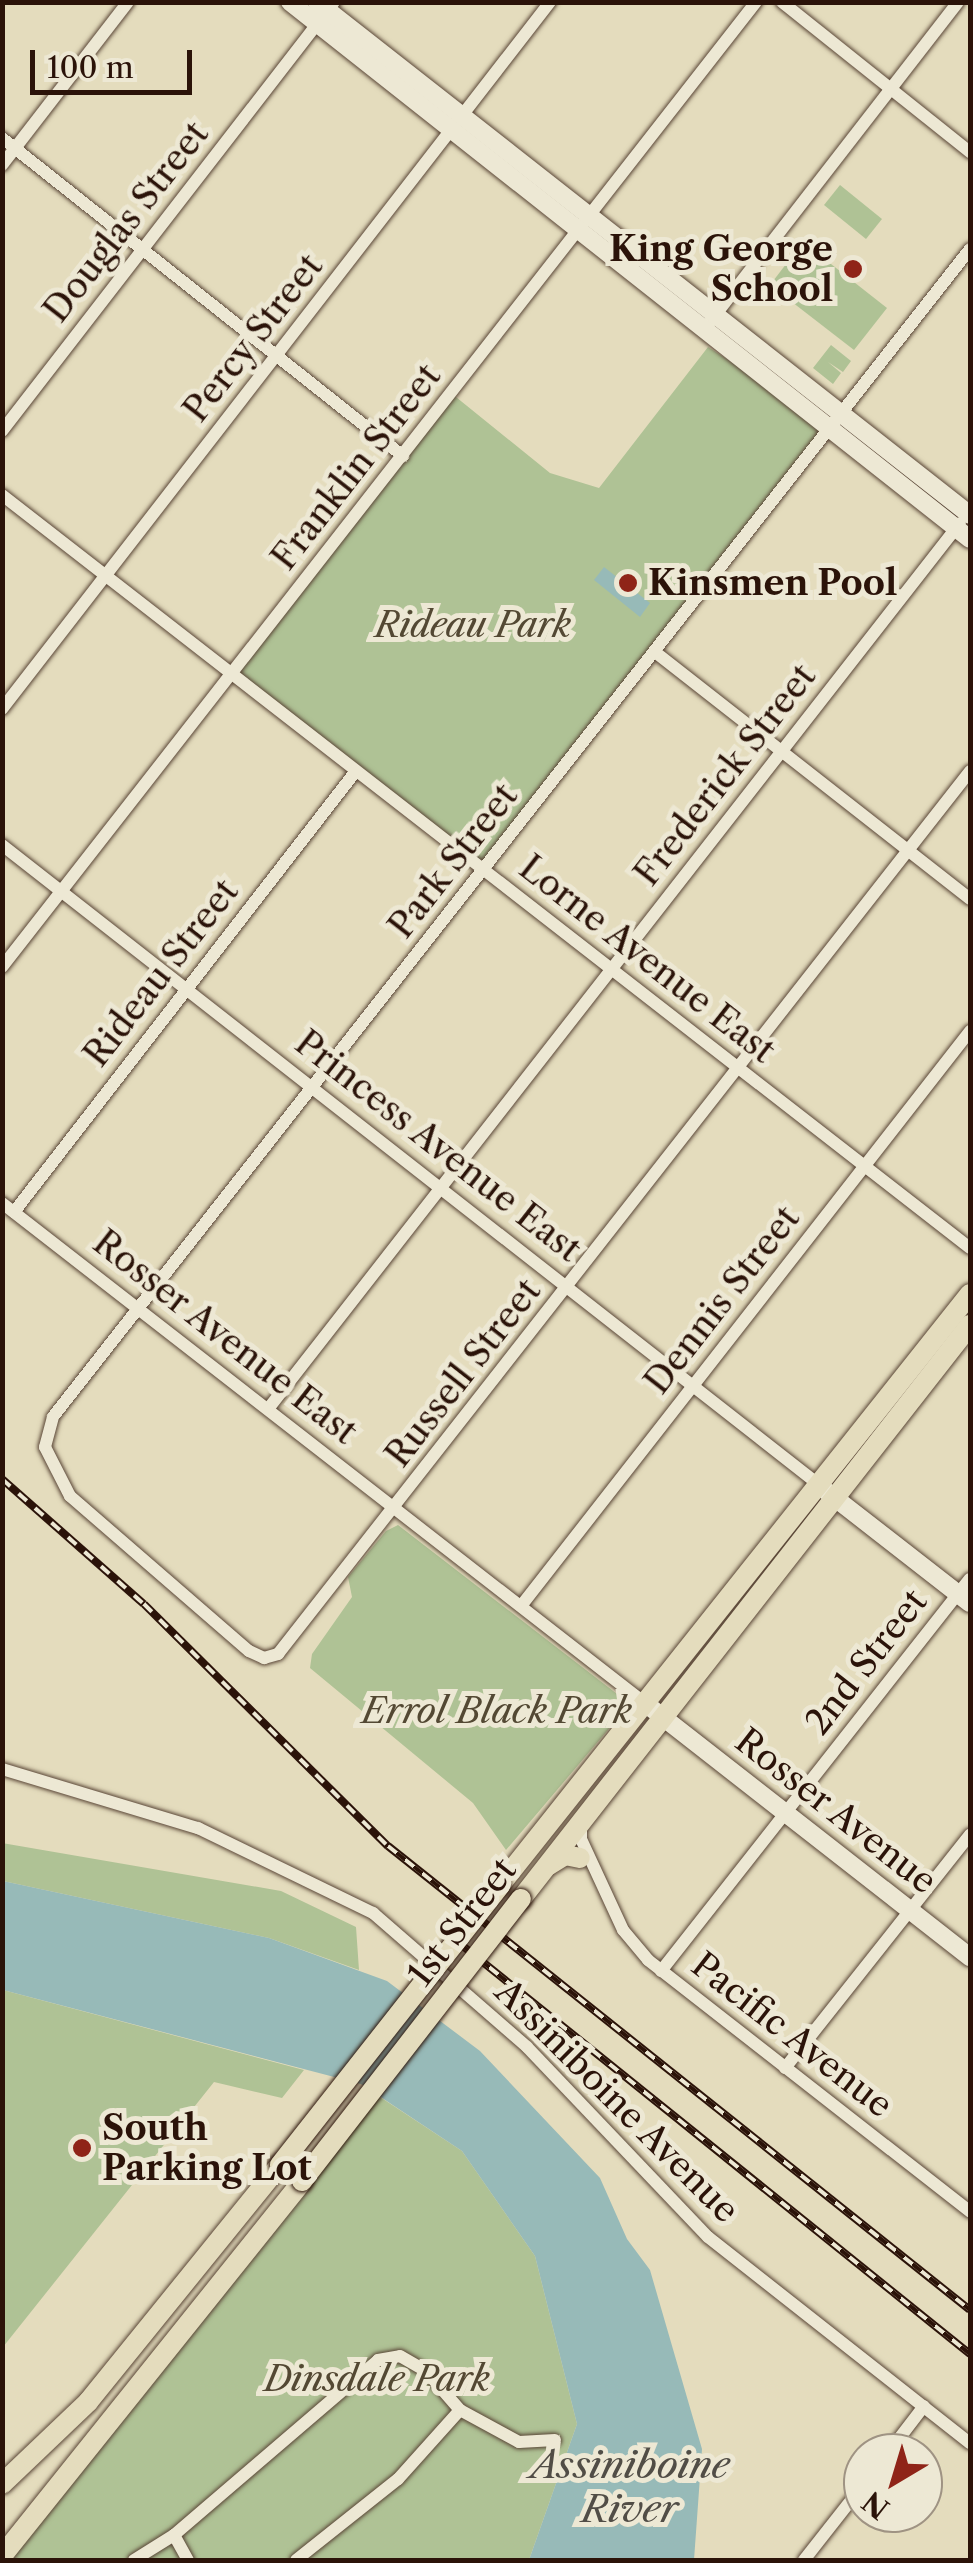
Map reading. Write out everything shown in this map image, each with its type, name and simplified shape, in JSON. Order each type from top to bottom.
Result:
[{"type":"main road","points":[[290,2],[324,10],[592,213],[831,426],[967,521]]},
{"type":"main road","points":[[324,10],[451,132],[577,230],[843,410],[967,521]]},
{"type":"main road","name":"1st Street","points":[[2,2556],[544,1870],[572,1851],[586,1815],[654,1710],[826,1490],[970,1294]]},
{"type":"main road","name":"1st Street","points":[[826,1490],[970,1325]]},
{"type":"main road","points":[[826,1490],[967,1592]]},
{"type":"main road","name":"1st Street","points":[[2,2484],[88,2402],[280,2166],[500,1885],[610,1751],[654,1710]]},
{"type":"main road","name":"Rosser Avenue","points":[[654,1710],[970,1957]]},
{"type":"main road","points":[[572,1851],[559,1828],[610,1751]]},
{"type":"street","points":[[2,165],[128,2]]},
{"type":"street","name":"Percy Street","points":[[2,709],[550,2]]},
{"type":"street","name":"Franklin Street","points":[[2,967],[756,2]]},
{"type":"street","points":[[782,2],[970,152]]},
{"type":"street","points":[[712,320],[958,2]]},
{"type":"street","name":"Douglas Street","points":[[2,431],[324,10]]},
{"type":"street","points":[[2,138],[403,456]]},
{"type":"street","name":"Park Street","points":[[249,1651],[89,1518],[51,1464],[48,1428],[970,249]]},
{"type":"street","name":"Lorne Avenue East","points":[[2,495],[970,1248]]},
{"type":"street","name":"Frederick Street","points":[[268,1409],[782,751],[967,521]]},
{"type":"street","points":[[655,652],[970,899]]},
{"type":"street","name":"Rideau Street","points":[[8,1208],[186,991],[356,771]]},
{"type":"street","name":"Russell Street","points":[[249,1651],[264,1658],[284,1648],[970,771]]},
{"type":"street","name":"Princess Avenue East","points":[[2,846],[826,1490]]},
{"type":"street","name":"Dennis Street","points":[[520,1606],[970,1031]]},
{"type":"street","name":"Rosser Avenue East","points":[[8,1208],[654,1710]]},
{"type":"street","name":"2nd Street","points":[[661,1971],[967,1592]]},
{"type":"street","name":"Assiniboine Avenue","points":[[2,1770],[198,1828],[373,1913],[527,2046],[708,2237],[970,2443]]},
{"type":"street","name":"Pacific Avenue","points":[[586,1815],[580,1839],[624,1930],[661,1971],[970,2212]]},
{"type":"street","points":[[785,2068],[970,1836]]},
{"type":"street","name":"Pacific Avenue","points":[[572,1851],[604,1882]]},
{"type":"street","points":[[134,2560],[174,2535],[378,2360],[400,2356],[426,2372],[460,2410],[519,2442],[555,2440]]},
{"type":"street","points":[[903,2433],[924,2406]]},
{"type":"street","points":[[296,2560],[398,2478],[460,2410]]},
{"type":"street","points":[[804,2560],[843,2510]]},
{"type":"street","points":[[174,2535],[188,2560]]},
{"type":"green space","points":[[840,185],[882,219],[866,239],[824,205]]},
{"type":"green space","points":[[803,242],[887,308],[854,350],[770,285]]},
{"type":"green space","points":[[831,345],[851,361],[843,372],[828,362],[841,373],[833,384],[813,368]]},
{"type":"green space","name":"Rideau Park","points":[[708,347],[831,426],[483,870],[232,674],[451,393],[550,473],[599,488]]},
{"type":"green space","name":"Errol Black Park","points":[[398,1525],[630,1704],[506,1850],[473,1803],[310,1668],[312,1654],[352,1597],[348,1577],[386,1531]]},
{"type":"green space","points":[[2,1843],[281,1891],[356,1927],[359,1970],[269,1938],[3,1881]]},
{"type":"green space","name":"South Parking Lot","points":[[3,1990],[304,2070],[282,2098],[214,2082],[3,2347]]},
{"type":"green space","name":"Dinsdale Park","points":[[374,2093],[462,2151],[535,2256],[577,2424],[529,2560],[5,2560]]},
{"type":"water","points":[[604,567],[650,603],[640,617],[594,580]]},
{"type":"water","name":"Assiniboine River","points":[[3,1881],[269,1938],[387,1981],[480,2051],[600,2178],[627,2239],[650,2270],[702,2449],[694,2560],[529,2560],[577,2424],[535,2256],[462,2151],[361,2084],[3,1990]]},
{"type":"railway","points":[[2,1479],[144,1604],[388,1846],[970,2310]]},
{"type":"railway","points":[[438,1926],[970,2354]]},
{"type":"place","name":"King George School","points":[[853,269]]},
{"type":"place","name":"Kinsmen Pool","points":[[628,583]]},
{"type":"place","name":"South Parking Lot","points":[[82,2148]]}]
